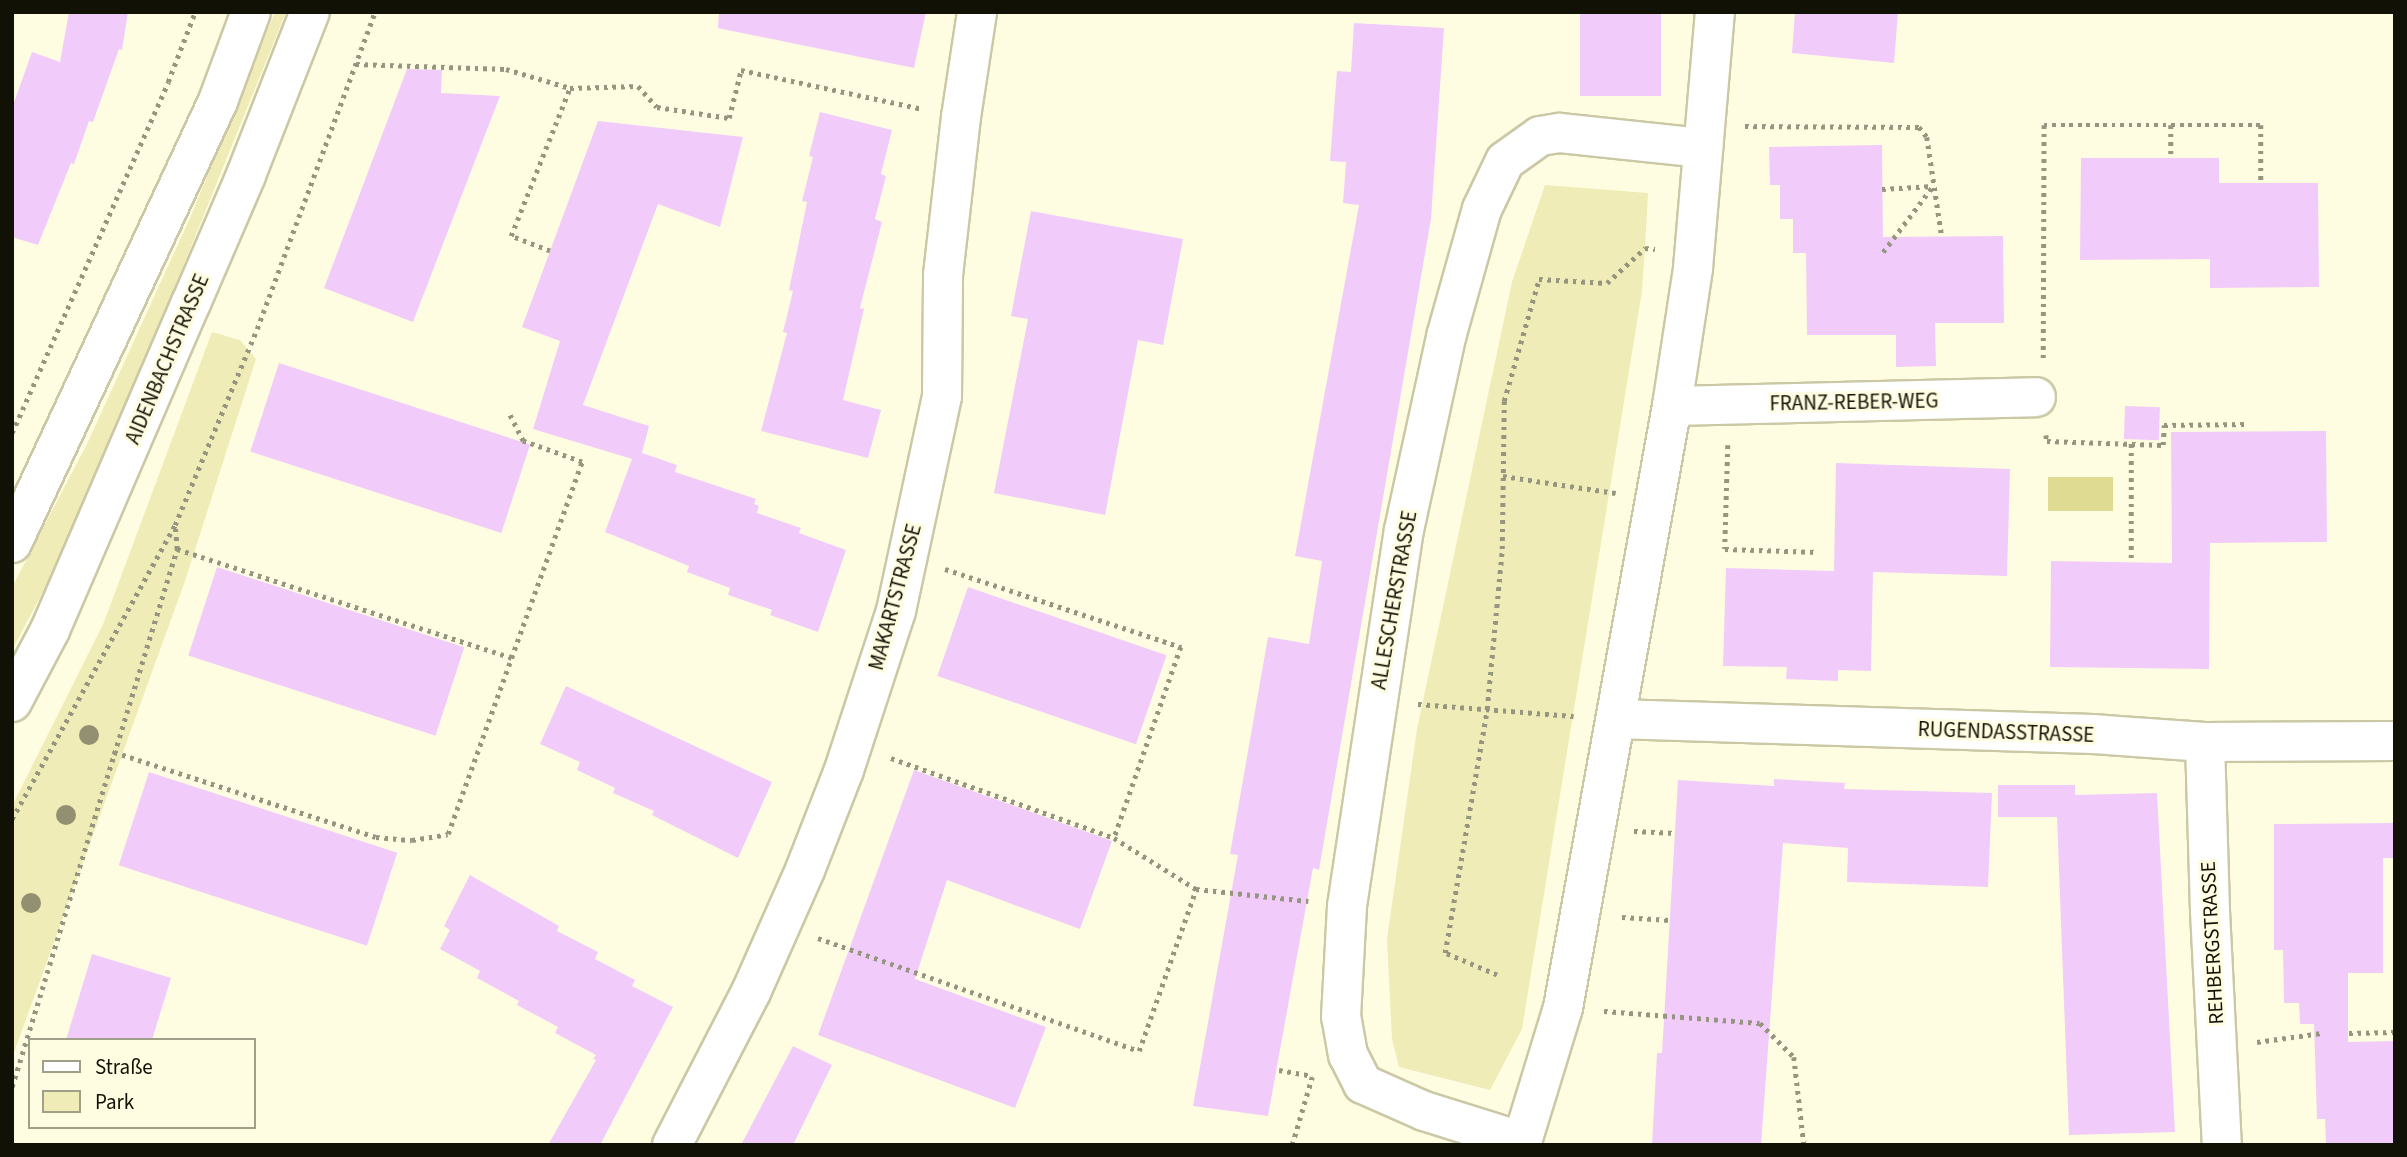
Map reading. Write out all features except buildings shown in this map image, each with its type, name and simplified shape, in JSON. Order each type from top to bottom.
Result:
[{"type":"street","points":[[12,543],[218,101],[251,12]]},
{"type":"street","name":"AIDENBACHSTRASSE","points":[[12,702],[50,630],[148,404],[246,175],[310,12]]},
{"type":"street","name":"MAKARTSTRASSE","points":[[672,1145],[751,992],[805,870],[852,744],[896,611],[942,396],[943,275],[961,117],[977,12]]},
{"type":"street","name":"ALLESCHERSTRASSE","points":[[1704,137],[1560,133],[1540,136],[1522,146],[1505,161],[1495,176],[1482,209],[1446,337],[1404,530],[1347,906],[1341,1017],[1348,1055],[1363,1084],[1424,1111],[1522,1143],[1563,1008],[1672,406],[1694,252],[1716,12]]},
{"type":"street","name":"FRANZ-REBER-WEG","points":[[1672,406],[2036,397]]},
{"type":"street","name":"RUGENDASSTRASSE","points":[[1616,719],[2093,734],[2205,742],[2395,741]]},
{"type":"street","name":"REHBERGSTRASSE","points":[[2205,742],[2210,911],[2222,1145]]},
{"type":"path","points":[[12,433],[107,220],[195,12]]},
{"type":"path","points":[[12,819],[175,525],[257,329],[375,12]]},
{"type":"path","points":[[356,64],[506,69],[570,88],[638,86],[657,107],[729,118],[741,70],[961,117]]},
{"type":"path","points":[[550,251],[511,236],[570,88]]},
{"type":"path","points":[[2249,424],[2164,425],[2163,445],[2047,441],[2036,397],[2043,374],[2044,125],[2261,125],[2261,183]]},
{"type":"path","points":[[2171,125],[2171,158]]},
{"type":"path","points":[[1704,137],[1919,127],[1927,137],[1942,237]]},
{"type":"path","points":[[1882,189],[1934,186]]},
{"type":"path","points":[[1883,252],[1934,186]]},
{"type":"path","points":[[1497,975],[1445,953],[1487,709],[1502,549],[1504,401],[1539,279],[1607,283],[1645,248],[1694,252]]},
{"type":"path","points":[[1729,405],[1725,549],[1818,552]]},
{"type":"path","points":[[114,752],[376,837],[412,840],[448,834],[582,462],[523,441],[509,414]]},
{"type":"path","points":[[2130,558],[2131,443]]},
{"type":"path","points":[[1503,476],[1656,499]]},
{"type":"path","points":[[12,1087],[177,549],[175,525]]},
{"type":"path","points":[[177,549],[512,657]]},
{"type":"path","points":[[908,556],[1181,647],[1114,838]]},
{"type":"path","points":[[1377,699],[1616,719]]},
{"type":"path","points":[[852,744],[1114,838],[1196,889],[1347,906]]},
{"type":"path","points":[[781,925],[1139,1051],[1196,889]]},
{"type":"path","points":[[1582,914],[1670,920]]},
{"type":"path","points":[[1563,1008],[1760,1023],[1794,1057],[1802,1102],[1804,1145]]},
{"type":"path","points":[[2349,1033],[2395,1032]]},
{"type":"path","points":[[2217,1042],[2255,1042],[2321,1034]]},
{"type":"path","points":[[1292,1145],[1312,1076]]},
{"type":"green space","points":[[275,12],[286,12],[133,390],[53,573],[12,650],[12,587],[87,444],[190,218]]},
{"type":"green space","points":[[1545,185],[1648,193],[1645,248],[1642,291],[1522,1029],[1490,1090],[1399,1067],[1392,1039],[1387,939],[1417,729],[1512,282]]},
{"type":"green space","points":[[212,332],[240,340],[256,359],[185,581],[12,1058],[12,806],[104,622]]},
{"type":"shaded area","points":[[2048,477],[2113,477],[2113,511],[2048,511]]}]
